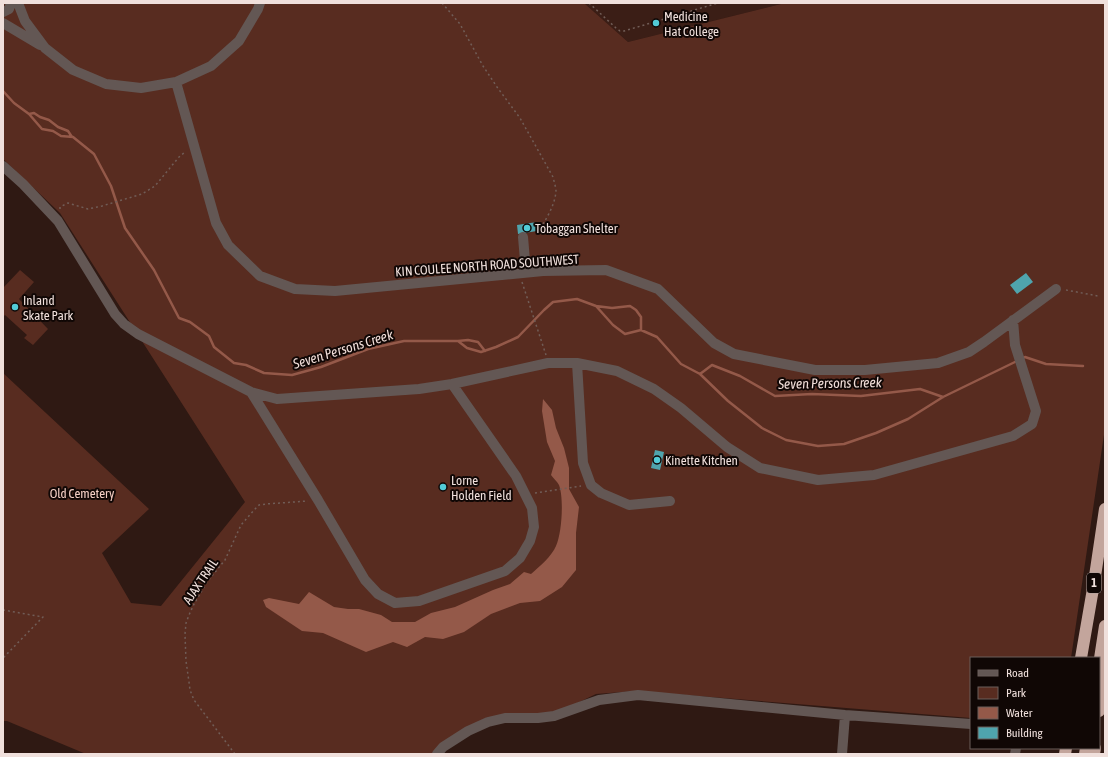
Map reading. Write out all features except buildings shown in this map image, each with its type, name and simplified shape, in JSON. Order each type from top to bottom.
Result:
[{"type":"highway","name":"1","points":[[1081,657],[1105,509]]},
{"type":"highway","points":[[1100,658],[1105,626]]},
{"type":"highway","points":[[1100,701],[1105,657]]},
{"type":"street","points":[[3,12],[9,9],[11,3]]},
{"type":"street","points":[[18,3],[25,21],[45,48]]},
{"type":"street","points":[[3,23],[45,48],[73,70],[106,84],[141,88],[176,82],[211,66],[239,41],[260,3]]},
{"type":"street","name":"KIN COULEE NORTH ROAD SOUTHWEST","points":[[176,82],[216,223],[228,246],[260,276],[295,289],[334,291],[543,271],[606,270],[658,289],[714,343],[734,354],[815,370],[865,370],[938,363],[969,352],[1056,289]]},
{"type":"street","points":[[3,166],[58,221],[115,314],[124,324],[138,334],[251,392],[278,399],[419,389],[452,384],[548,363],[577,363],[617,372],[654,389],[681,408],[727,447],[760,468],[818,480],[874,475],[1013,436],[1032,424],[1036,411],[1015,345],[1013,320]]},
{"type":"street","points":[[523,237],[523,273]]},
{"type":"street","points":[[577,363],[583,463],[591,485],[601,493],[629,506],[670,501]]},
{"type":"street","points":[[251,392],[266,414],[365,580],[378,594],[395,603],[419,601],[503,571],[520,558],[530,541],[534,527],[532,508],[516,476],[452,384]]},
{"type":"street","points":[[266,414],[278,399]]},
{"type":"street","points":[[437,754],[443,747],[468,731],[488,722],[505,718],[538,718],[554,716],[599,700],[638,696],[845,715],[970,724]]},
{"type":"street","points":[[842,754],[845,715]]},
{"type":"path","points":[[442,3],[460,24],[483,66],[520,118],[553,177],[556,188],[553,204],[538,233]]},
{"type":"path","points":[[589,3],[620,31],[718,3]]},
{"type":"path","points":[[54,217],[60,207],[68,204],[88,208],[102,206],[142,194],[155,186],[179,157],[194,145]]},
{"type":"path","points":[[523,273],[530,306],[548,363]]},
{"type":"path","points":[[1056,289],[1098,296]]},
{"type":"path","points":[[525,494],[579,487]]},
{"type":"path","name":"AJAX TRAIL","points":[[235,754],[194,700],[190,690],[186,661],[186,623],[194,604],[207,582],[225,560],[240,525],[254,510],[259,505],[303,501]]},
{"type":"path","points":[[3,610],[43,617],[3,658]]},
{"type":"shaded area","name":"Medicine Hat College","points":[[584,3],[785,3],[628,42]]},
{"type":"green space","name":"Old Cemetery","points":[[3,3],[584,3],[628,42],[785,3],[1105,3],[1105,428],[1071,657],[970,657],[970,718],[636,691],[596,694],[553,713],[503,716],[434,754],[86,754],[7,721],[3,721],[3,373],[149,509],[102,553],[131,603],[161,606],[245,502],[60,213],[3,159]]},
{"type":"green space","name":"Inland Skate Park","points":[[20,270],[34,282],[19,299],[48,329],[33,345],[24,338],[27,335],[5,315],[3,317],[3,288]]},
{"type":"water","points":[[543,399],[552,410],[556,428],[564,448],[569,468],[569,489],[579,507],[576,533],[576,570],[562,587],[540,601],[520,603],[491,614],[464,632],[443,639],[425,637],[407,647],[393,642],[366,652],[323,633],[302,631],[266,607],[263,600],[269,598],[299,604],[309,592],[334,607],[359,609],[381,615],[392,622],[415,622],[431,613],[455,607],[510,584],[524,572],[531,574],[552,554],[560,533],[562,516],[561,491],[559,485],[551,475],[555,461],[547,442],[542,411]]},
{"type":"waterway","name":"Seven Persons Creek","points":[[3,91],[14,103],[29,114],[42,129],[53,131],[61,136],[73,137],[94,154],[111,186],[125,228],[154,270],[179,318],[190,322],[209,336],[214,347],[234,363],[246,365],[264,373],[292,375],[321,367],[368,349],[404,341],[458,341],[467,348],[481,352],[518,337],[553,302],[577,299],[596,306],[613,325],[625,334],[641,330],[657,337],[681,364],[700,374],[728,401],[762,428],[786,440],[818,446],[844,444],[876,433],[908,419],[943,397],[1017,361]]},
{"type":"waterway","name":"Seven Persons Creek","points":[[29,114],[34,113],[49,120],[58,127],[68,131],[72,137]]},
{"type":"waterway","name":"Seven Persons Creek","points":[[596,306],[612,308],[630,306],[636,310],[641,317],[641,330]]},
{"type":"waterway","name":"Seven Persons Creek","points":[[458,341],[468,340],[478,342],[485,351]]},
{"type":"waterway","name":"Seven Persons Creek","points":[[1021,359],[1025,357],[1046,364],[1083,366]]},
{"type":"waterway","name":"Seven Persons Creek","points":[[700,374],[712,365],[740,376],[775,396],[812,394],[861,396],[920,389],[943,397]]},
{"type":"place","name":"Medicine Hat College","points":[[656,23]]},
{"type":"place","name":"Tobaggan Shelter","points":[[527,228]]},
{"type":"place","name":"Inland Skate Park","points":[[15,307]]},
{"type":"place","name":"Kinette Kitchen","points":[[657,460]]},
{"type":"place","name":"Lorne Holden Field","points":[[443,487]]}]
